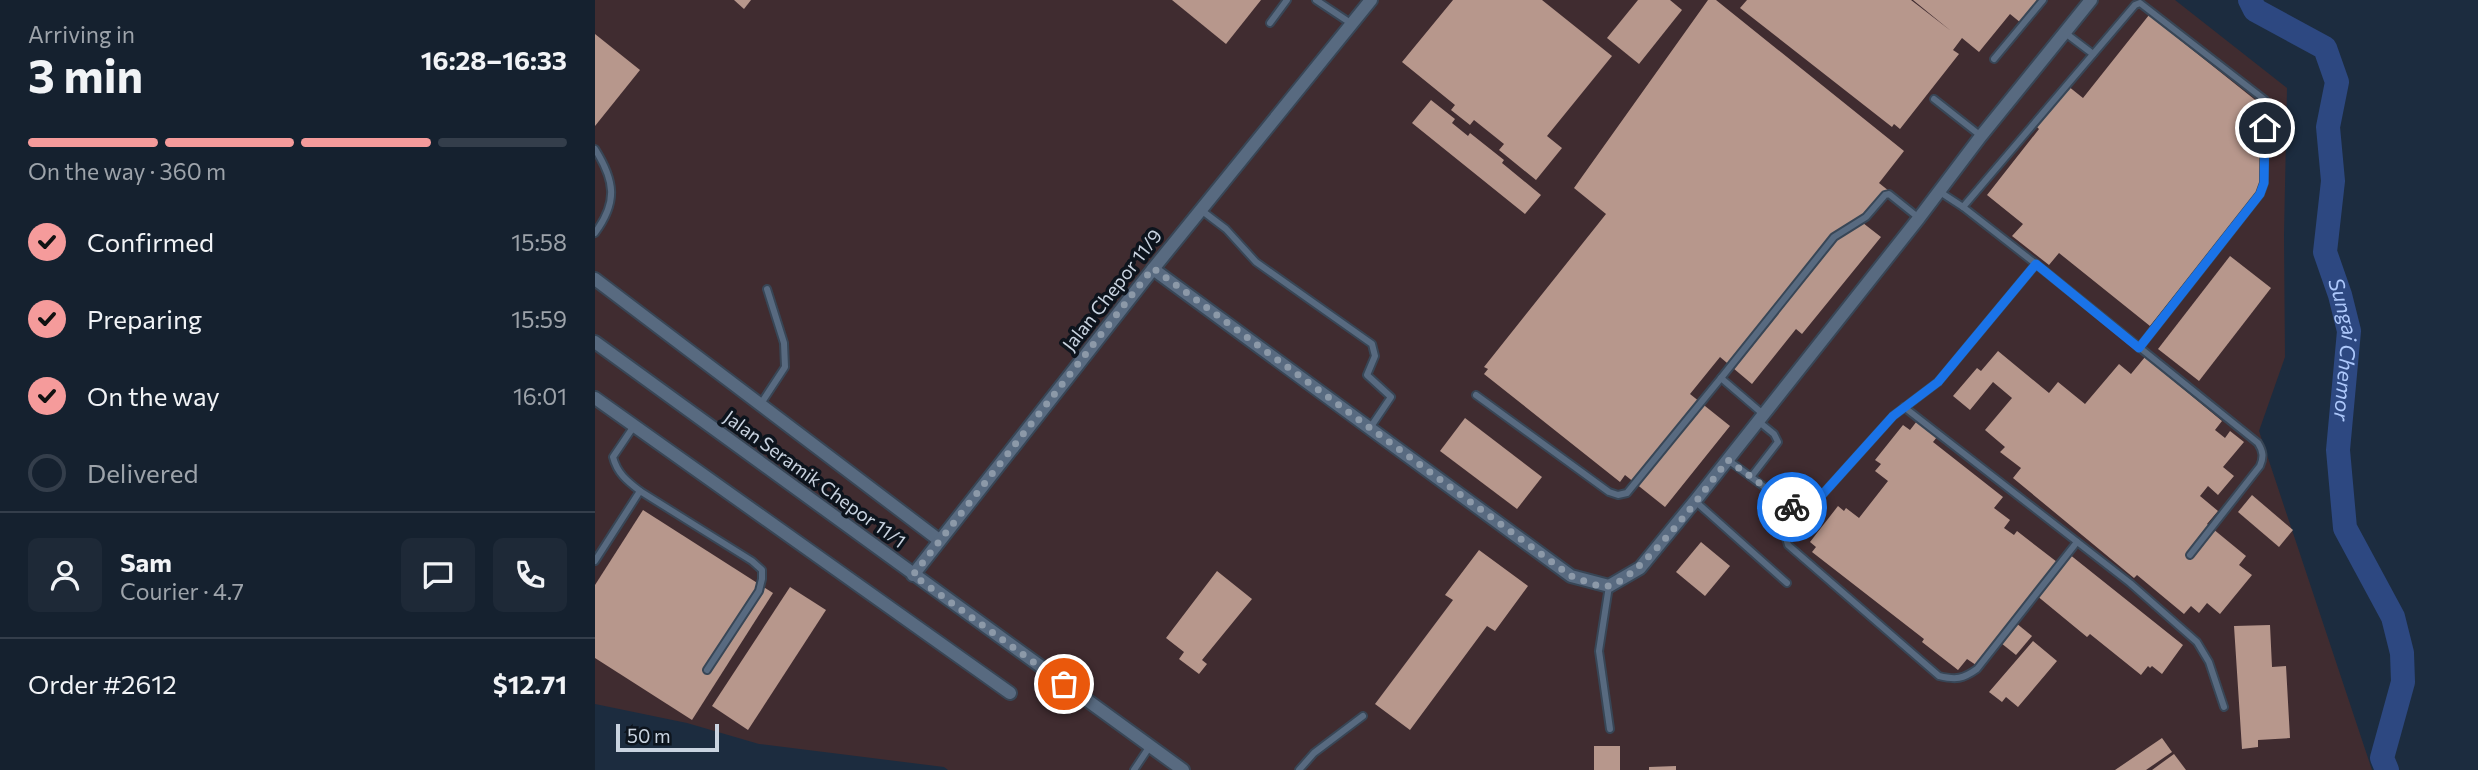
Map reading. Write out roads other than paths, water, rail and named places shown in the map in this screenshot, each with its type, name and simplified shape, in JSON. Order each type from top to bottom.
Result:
[{"type":"street","name":"Jalan Chepor 11/9","points":[[913,575],[1153,268],[1371,0]]},
{"type":"street","points":[[1153,268],[1571,576],[1609,586],[1640,568],[1695,502],[2086,2]]},
{"type":"street","points":[[595,279],[939,540]]},
{"type":"street","name":"Jalan Seramik Chepor 11/1","points":[[595,342],[1183,770]]},
{"type":"street","points":[[595,398],[1010,693]]},
{"type":"lane","points":[[1270,23],[1287,0]]},
{"type":"lane","points":[[1316,0],[1352,24]]},
{"type":"lane","points":[[1994,59],[2043,0]]},
{"type":"lane","points":[[1963,207],[2135,5],[2140,3],[2265,100],[2264,183],[2260,194],[2139,348]]},
{"type":"lane","points":[[2064,33],[2093,54]]},
{"type":"lane","points":[[1934,99],[1982,136]]},
{"type":"lane","points":[[595,149],[608,170],[612,196],[602,223],[595,233]]},
{"type":"lane","points":[[1939,191],[2036,264],[2258,443],[2263,458],[2260,466],[2190,555]]},
{"type":"lane","points":[[1476,395],[1609,492],[1618,495],[1627,493],[1834,237],[1866,217],[1885,195],[1889,194],[1919,218]]},
{"type":"lane","points":[[1201,210],[1226,229],[1256,262],[1372,344],[1375,356],[1367,376],[1391,397],[1370,428]]},
{"type":"lane","points":[[2036,264],[1938,382],[1928,392],[1904,407],[1786,538],[1788,545],[1939,676],[1952,679],[1964,678],[1977,669],[2077,542]]},
{"type":"lane","points":[[760,405],[785,367],[784,343],[767,289]]},
{"type":"lane","points":[[1721,378],[1760,417],[1778,442],[1751,477]]},
{"type":"lane","points":[[1904,407],[2130,583],[2197,642],[2209,662],[2224,707]]},
{"type":"lane","points":[[634,426],[613,457],[624,478],[762,570],[759,591],[707,670]]},
{"type":"lane","points":[[1728,460],[1803,516]]},
{"type":"lane","points":[[595,561],[640,491]]},
{"type":"lane","points":[[1695,502],[1787,583]]},
{"type":"lane","points":[[1609,586],[1599,650],[1610,729]]},
{"type":"lane","points":[[1299,770],[1314,753],[1363,716]]},
{"type":"lane","points":[[1134,770],[1150,746]]},
{"type":"waterway","name":"Sungai Chemor","points":[[2250,0],[2255,10],[2325,48],[2337,82],[2328,127],[2333,181],[2325,252],[2349,331],[2338,450],[2345,528],[2393,617],[2402,653],[2403,682],[2382,758],[2387,770]]}]
